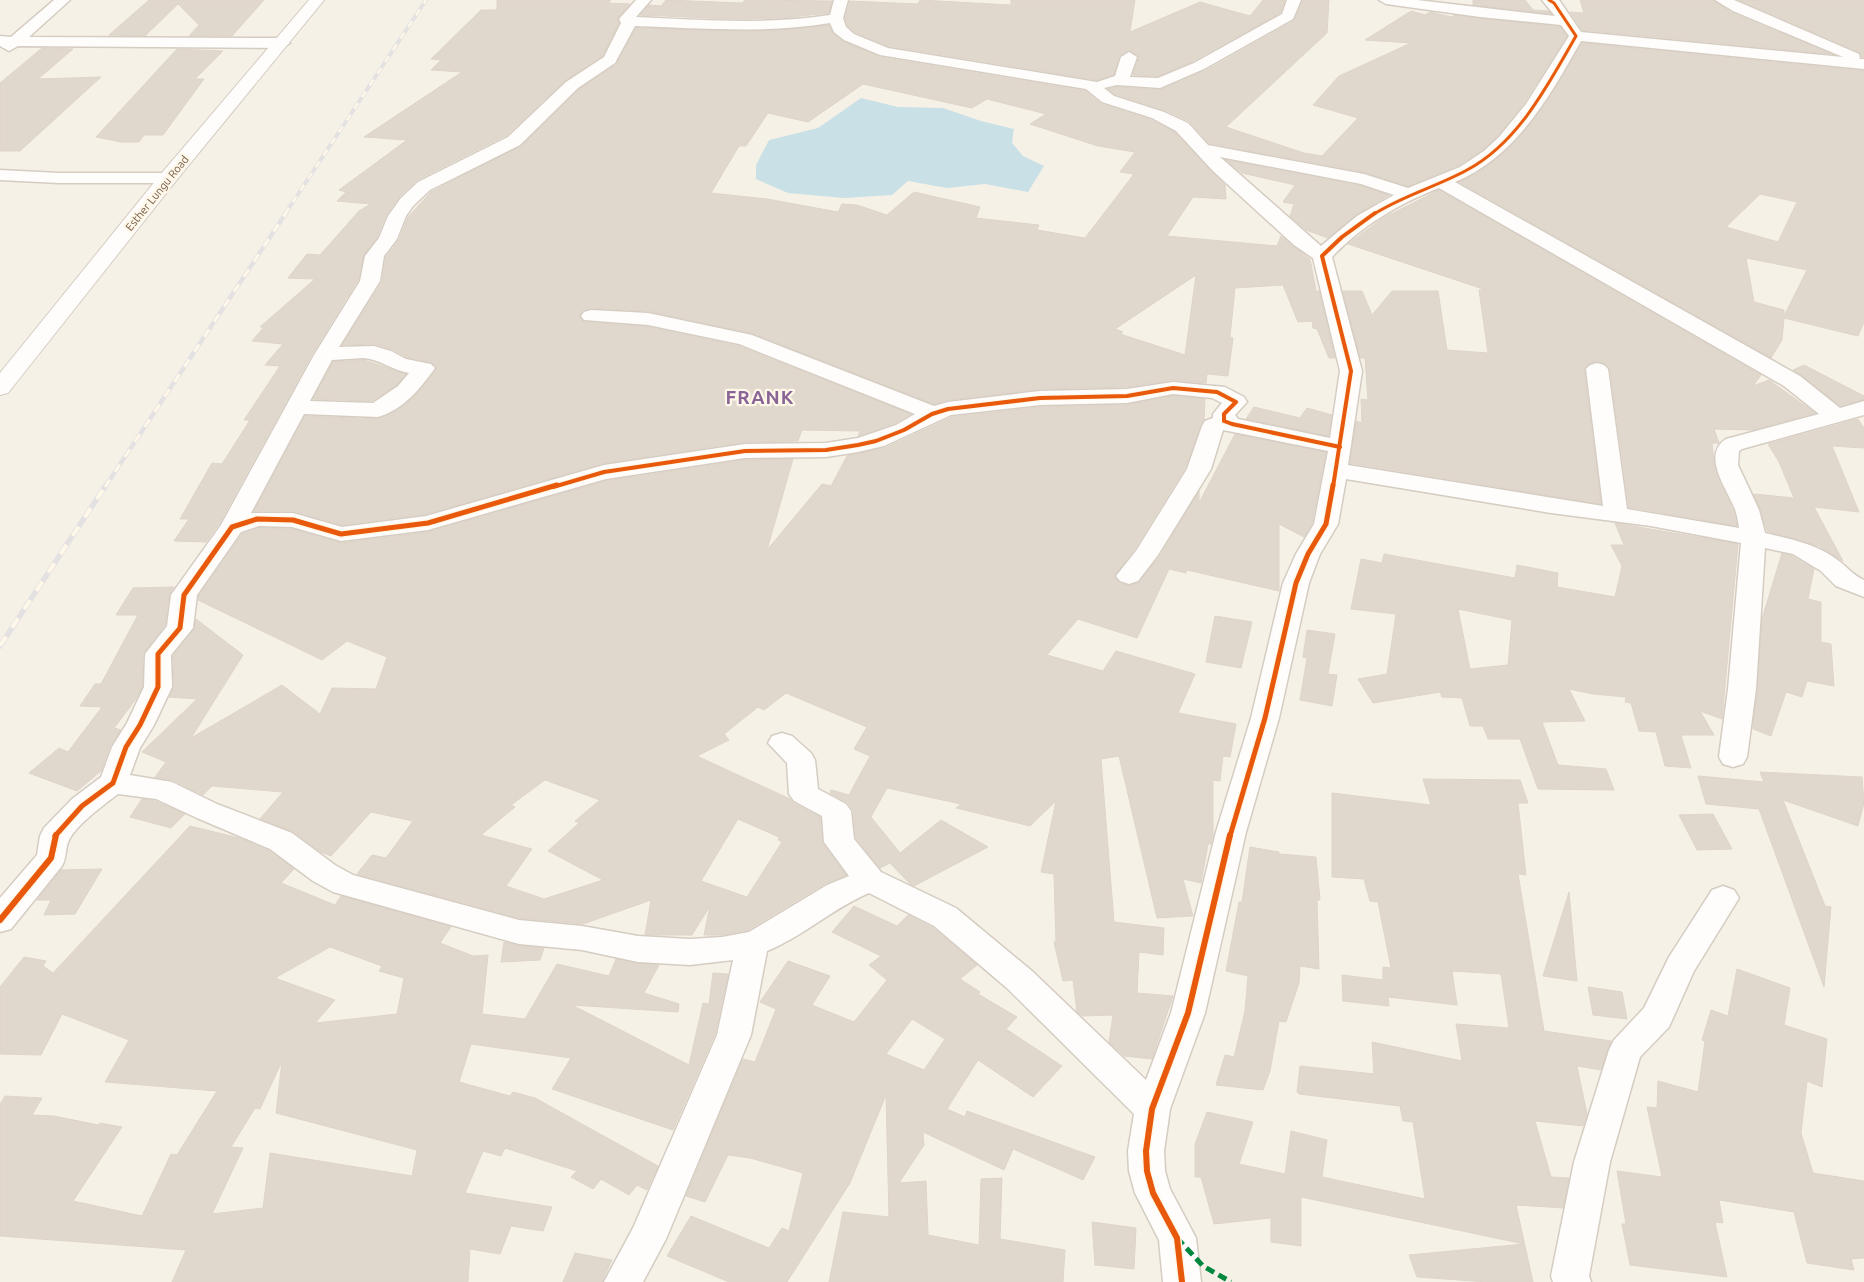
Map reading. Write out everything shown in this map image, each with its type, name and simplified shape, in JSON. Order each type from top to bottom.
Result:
[{"type":"street","points":[[0,54],[8,41],[63,0]]},
{"type":"street","name":"Esther Lungu Road","points":[[0,388],[168,178],[317,0]]},
{"type":"street","points":[[629,23],[626,19],[644,0]]},
{"type":"street","points":[[841,0],[836,18],[839,29],[849,37],[885,52],[952,63],[1013,70],[1091,85],[1119,81],[1160,83],[1199,66],[1288,16],[1294,0]]},
{"type":"street","points":[[1386,0],[1571,28],[1864,63]]},
{"type":"street","points":[[1550,0],[1571,28]]},
{"type":"street","points":[[1722,0],[1758,17],[1820,40],[1864,63]]},
{"type":"street","points":[[629,23],[760,26],[793,25],[836,18]]},
{"type":"street","points":[[0,920],[51,858],[55,836],[82,806],[113,783],[126,747],[140,725],[158,687],[158,654],[180,628],[184,595],[232,527],[324,355],[370,281],[375,256],[388,239],[398,216],[407,202],[424,186],[514,140],[572,85],[610,60],[629,23]]},
{"type":"street","points":[[1322,256],[1346,233],[1410,194],[1474,166],[1503,142],[1544,90],[1571,28]]},
{"type":"street","points":[[8,41],[282,43]]},
{"type":"street","points":[[1119,81],[1128,65],[1129,57]]},
{"type":"street","points":[[1091,85],[1108,99],[1172,121],[1182,127],[1219,167],[1301,240],[1322,256],[1351,371],[1326,524],[1308,554],[1296,583],[1265,718],[1231,832],[1188,1013],[1152,1109],[1146,1151],[1147,1172],[1153,1193],[1177,1238],[1182,1282]]},
{"type":"street","points":[[1202,149],[1364,179],[1410,194]]},
{"type":"street","points":[[0,175],[59,178],[168,178]]},
{"type":"street","points":[[1440,181],[1792,381],[1836,416]]},
{"type":"street","points":[[591,316],[648,320],[745,339],[932,414]]},
{"type":"street","points":[[295,407],[378,410],[406,391],[424,368],[400,364],[395,359],[376,353],[324,355]]},
{"type":"street","points":[[1597,370],[1616,514]]},
{"type":"street","points":[[232,527],[257,519],[292,520],[341,534],[428,523],[604,472],[745,451],[826,450],[858,445],[876,441],[904,430],[932,414],[948,409],[1040,398],[1127,396],[1173,388],[1216,392],[1236,402],[1224,414],[1224,421]]},
{"type":"street","points":[[1733,757],[1742,689],[1754,538],[1747,510],[1727,465],[1728,448],[1734,444],[1864,408]]},
{"type":"street","points":[[1128,576],[1146,555],[1199,469],[1213,426],[1224,421],[1338,459],[1551,506],[1616,514],[1754,538],[1801,550],[1816,556],[1830,566],[1845,581],[1864,589]]},
{"type":"street","points":[[782,743],[801,760],[804,794],[836,811],[839,842],[870,880],[945,917],[1020,980],[1152,1109]]},
{"type":"street","points":[[113,783],[162,789],[207,811],[281,840],[324,873],[344,884],[519,932],[582,938],[638,949],[690,952],[722,950],[753,944],[770,937],[838,892],[870,880]]},
{"type":"street","points":[[1572,1282],[1570,1276],[1592,1162],[1613,1087],[1626,1050],[1658,1017],[1680,966],[1723,898]]},
{"type":"street","points":[[623,1282],[647,1239],[734,1035],[753,944]]},
{"type":"water","points":[[861,98],[898,107],[943,108],[981,121],[1014,129],[1012,143],[1023,156],[1044,166],[1028,192],[985,184],[947,188],[908,181],[892,195],[844,198],[788,193],[756,179],[756,165],[769,140],[818,128]]},
{"type":"building","points":[[149,0],[264,0],[232,36],[189,36],[199,25],[178,4],[145,36],[109,35]]},
{"type":"building","points":[[497,0],[611,0],[608,3],[630,4],[618,18],[619,23],[603,56],[565,81],[507,135],[417,180],[399,197],[386,215],[377,237],[364,255],[358,280],[312,354],[219,524],[206,542],[174,541],[189,519],[180,519],[212,463],[222,464],[250,420],[244,420],[280,366],[265,365],[283,344],[252,341],[264,327],[260,327],[315,279],[288,278],[307,254],[320,255],[359,211],[371,204],[337,201],[346,192],[339,190],[407,140],[364,137],[462,72],[431,70],[441,60],[431,59],[481,10],[497,10]]},
{"type":"building","points":[[666,0],[742,3],[745,0],[832,1],[829,13],[781,18],[733,19],[640,15],[649,5],[661,6]]},
{"type":"building","points":[[920,0],[1011,5],[1011,0],[1135,0],[1130,32],[1200,2],[1250,16],[1263,0],[1285,0],[1280,13],[1193,61],[1158,76],[1133,75],[1139,56],[1128,50],[1119,56],[1114,75],[1097,80],[889,46],[855,32],[848,26],[845,18],[850,1],[918,4]]},
{"type":"building","points":[[1303,0],[1329,0],[1327,33],[1226,127],[1304,153],[1322,156],[1358,118],[1313,105],[1339,76],[1411,43],[1365,40],[1411,11],[1425,15],[1430,12],[1452,17],[1454,15],[1560,27],[1567,36],[1524,103],[1498,136],[1483,150],[1459,165],[1408,186],[1364,172],[1209,143],[1189,121],[1165,110],[1115,94],[1108,89],[1117,87],[1161,90],[1205,71],[1294,21]]},
{"type":"building","points":[[1473,0],[1525,0],[1533,10],[1549,11],[1551,14],[1473,5]]},
{"type":"building","points":[[1580,0],[1713,0],[1732,13],[1831,54],[1582,30],[1570,12],[1584,13]]},
{"type":"building","points":[[1739,0],[1864,0],[1864,57],[1862,57],[1860,52]]},
{"type":"building","points":[[829,25],[833,33],[843,41],[879,57],[1085,91],[1101,104],[1151,120],[1175,132],[1225,185],[1226,199],[1193,197],[1167,236],[1277,246],[1281,236],[1310,259],[1316,291],[1319,291],[1335,358],[1329,358],[1317,329],[1313,328],[1312,321],[1298,322],[1283,285],[1235,288],[1230,337],[1233,338],[1228,376],[1207,374],[1206,383],[1173,380],[1127,387],[1040,389],[948,400],[934,404],[752,333],[648,311],[590,308],[583,310],[580,315],[584,322],[648,327],[738,346],[911,414],[895,423],[858,436],[860,431],[802,430],[798,441],[745,442],[604,463],[426,514],[342,525],[294,511],[254,511],[305,416],[379,419],[405,405],[437,369],[431,362],[407,357],[392,349],[375,344],[342,345],[382,282],[386,257],[399,240],[408,217],[431,192],[521,146],[579,89],[616,65],[636,28],[757,31]],"holes":[[[863,84],[972,108],[987,99],[1046,114],[1030,124],[1098,146],[1135,152],[1120,172],[1134,174],[1085,238],[1037,230],[1039,225],[976,218],[980,207],[914,192],[887,215],[857,205],[842,204],[838,212],[767,199],[711,193],[739,146],[746,146],[768,113],[808,122]],[[1196,275],[1185,355],[1120,334],[1123,332],[1115,329]]]},
{"type":"building","points":[[1582,43],[1864,71],[1864,322],[1858,336],[1784,318],[1782,340],[1771,358],[1459,182],[1478,173],[1515,142],[1545,104]],"holes":[[[1760,194],[1797,202],[1778,242],[1726,227]],[[1746,258],[1807,270],[1784,316],[1784,310],[1754,302]]]},
{"type":"building","points":[[42,48],[73,49],[38,79],[101,77],[20,151],[0,151],[0,83]]},
{"type":"building","points":[[177,49],[223,51],[195,79],[204,79],[163,135],[144,135],[139,142],[121,142],[96,137]]},
{"type":"building","points":[[1226,160],[1361,186],[1389,195],[1356,215],[1328,238],[1306,230],[1290,216],[1294,204],[1283,202],[1295,185],[1242,173]]},
{"type":"building","points":[[1439,190],[1761,375],[1753,386],[1769,380],[1815,413],[1753,430],[1714,429],[1719,443],[1712,443],[1714,463],[1733,510],[1737,526],[1629,507],[1610,369],[1598,361],[1589,364],[1584,369],[1601,504],[1350,463],[1356,421],[1362,423],[1361,399],[1368,400],[1365,358],[1360,358],[1343,291],[1362,291],[1372,315],[1392,291],[1438,291],[1447,350],[1488,353],[1479,290],[1486,290],[1348,244],[1383,218]]},
{"type":"building","points":[[364,360],[406,374],[397,385],[372,401],[313,399],[333,362]]},
{"type":"building","points":[[1804,365],[1864,396],[1864,399],[1840,406],[1793,370]]},
{"type":"building","points":[[1173,396],[1205,399],[1204,420],[1185,468],[1134,550],[1115,575],[1119,583],[1130,586],[1139,582],[1160,556],[1199,491],[1199,503],[1235,434],[1326,452],[1312,523],[1304,537],[1279,524],[1279,591],[1187,570],[1186,573],[1169,569],[1137,638],[1078,619],[1047,655],[1103,671],[1116,651],[1195,674],[1178,713],[1236,724],[1230,757],[1223,756],[1220,781],[1213,780],[1213,835],[1211,844],[1208,844],[1201,883],[1183,879],[1193,916],[1157,918],[1119,756],[1101,759],[1114,922],[1164,928],[1163,955],[1139,952],[1137,993],[1173,996],[1152,1059],[1124,1056],[1109,1042],[1113,1015],[1082,1016],[1077,1012],[1073,980],[1063,981],[1054,942],[1056,942],[1054,874],[1041,872],[1056,801],[1030,826],[956,808],[961,804],[887,788],[871,817],[900,853],[941,820],[988,847],[914,886],[890,863],[880,868],[856,838],[853,810],[847,802],[830,793],[831,790],[849,795],[870,756],[854,749],[867,727],[786,693],[764,710],[758,707],[724,734],[729,740],[697,756],[790,799],[793,803],[820,817],[822,843],[846,875],[826,883],[748,930],[722,935],[704,935],[710,906],[692,935],[645,935],[651,900],[583,924],[519,918],[357,874],[372,855],[386,858],[413,821],[371,812],[331,856],[321,852],[293,831],[260,819],[283,792],[212,786],[203,795],[173,780],[155,777],[166,762],[142,752],[197,699],[169,697],[174,687],[173,656],[194,629],[196,619],[243,655],[191,738],[282,685],[320,714],[332,688],[376,689],[387,657],[347,641],[322,660],[198,600],[199,595],[242,534],[259,528],[292,529],[341,543],[428,532],[606,481],[745,460],[793,459],[767,550],[822,484],[831,486],[847,456],[885,448],[952,417],[1040,407],[1127,405]],"holes":[[[545,780],[600,800],[575,821],[579,823],[548,851],[603,880],[544,899],[506,886],[532,849],[481,835],[515,807],[511,805]],[[738,819],[779,837],[778,840],[782,842],[747,897],[701,881]]]},
{"type":"building","points":[[1254,407],[1300,418],[1307,408],[1332,415],[1328,436],[1246,419]]},
{"type":"building","points":[[1858,419],[1864,428],[1864,448],[1832,446],[1859,512],[1814,507],[1843,561],[1819,546],[1767,531],[1754,494],[1794,498],[1779,462],[1768,444]]},
{"type":"building","points":[[1615,523],[1738,544],[1722,719],[1700,711],[1714,735],[1681,735],[1691,768],[1665,766],[1656,732],[1639,731],[1631,703],[1625,702],[1626,697],[1593,694],[1569,689],[1585,721],[1542,722],[1558,765],[1606,769],[1614,790],[1538,789],[1520,739],[1488,739],[1483,726],[1470,726],[1462,698],[1442,697],[1440,692],[1373,703],[1358,679],[1387,674],[1396,614],[1351,609],[1361,559],[1382,563],[1384,554],[1515,578],[1517,565],[1558,573],[1557,587],[1615,597],[1622,566],[1611,545],[1624,545]],"holes":[[[1458,609],[1512,620],[1508,665],[1470,669]]]},
{"type":"building","points":[[1782,553],[1792,556],[1814,569],[1808,599],[1821,602],[1821,642],[1831,644],[1834,686],[1807,681],[1802,697],[1786,692],[1771,736],[1753,729],[1762,619]]},
{"type":"building","points":[[174,587],[169,595],[165,625],[143,654],[142,687],[136,699],[114,728],[121,730],[110,746],[101,771],[77,791],[29,773],[59,748],[68,752],[102,707],[80,706],[95,684],[101,684],[138,615],[116,615],[133,588]]},
{"type":"building","points":[[1215,616],[1252,622],[1241,668],[1206,662]]},
{"type":"building","points":[[1307,630],[1335,634],[1328,674],[1337,675],[1332,706],[1300,700],[1307,658],[1303,657]]},
{"type":"building","points":[[1760,772],[1862,777],[1864,803],[1858,826],[1783,800],[1825,906],[1831,907],[1824,987],[1759,809],[1706,804],[1698,776],[1764,782]]},
{"type":"building","points":[[1423,779],[1520,780],[1528,803],[1518,803],[1526,875],[1518,874],[1544,1031],[1611,1041],[1601,1070],[1577,1066],[1587,1114],[1583,1126],[1535,1121],[1551,1177],[1569,1178],[1563,1208],[1516,1205],[1533,1282],[1487,1282],[1417,1277],[1409,1255],[1524,1244],[1301,1197],[1301,1246],[1271,1242],[1271,1218],[1214,1224],[1201,1177],[1195,1177],[1195,1144],[1207,1112],[1253,1122],[1239,1164],[1285,1174],[1291,1131],[1327,1140],[1322,1177],[1425,1199],[1413,1122],[1403,1121],[1400,1106],[1299,1094],[1297,1092],[1300,1066],[1374,1074],[1372,1042],[1462,1061],[1456,1024],[1509,1028],[1501,974],[1452,971],[1457,1005],[1388,997],[1389,1006],[1343,1001],[1342,975],[1383,980],[1383,967],[1391,968],[1378,902],[1370,901],[1364,879],[1332,877],[1332,793],[1431,805]]},
{"type":"building","points":[[142,799],[155,801],[185,814],[171,828],[130,817]]},
{"type":"building","points":[[1713,814],[1732,849],[1697,850],[1679,815]]},
{"type":"building","points":[[190,826],[239,838],[269,851],[294,869],[281,883],[335,905],[341,896],[451,927],[440,943],[473,956],[488,955],[482,1014],[525,1019],[557,964],[609,976],[616,959],[659,965],[644,993],[679,1004],[678,1012],[572,1005],[689,1065],[703,1003],[709,1004],[713,973],[728,974],[715,1034],[673,1130],[552,1089],[571,1058],[471,1044],[459,1082],[510,1096],[513,1092],[535,1098],[658,1166],[647,1190],[637,1185],[629,1195],[601,1179],[593,1189],[571,1177],[577,1171],[505,1148],[501,1156],[483,1151],[465,1193],[552,1207],[543,1231],[511,1226],[500,1254],[470,1249],[468,1282],[172,1282],[186,1250],[0,1236],[0,1104],[5,1096],[42,1098],[32,1115],[54,1116],[98,1125],[100,1123],[122,1127],[73,1201],[142,1216],[171,1154],[177,1155],[217,1091],[105,1082],[129,1040],[62,1014],[41,1055],[0,1054],[0,987],[24,957],[46,961],[43,966],[53,973]],"holes":[[[330,947],[382,966],[379,971],[404,978],[397,1014],[315,1023],[335,1000],[275,978]],[[282,1061],[276,1113],[417,1150],[412,1176],[270,1153],[263,1208],[212,1214],[243,1148],[231,1147],[255,1108],[260,1109]]]},
{"type":"building","points":[[1250,847],[1279,852],[1279,854],[1316,857],[1320,900],[1317,900],[1319,969],[1300,966],[1299,983],[1286,1022],[1279,1021],[1270,1071],[1263,1090],[1216,1085],[1225,1055],[1234,1057],[1245,1011],[1248,976],[1226,971],[1239,902],[1242,902]]},
{"type":"building","points":[[102,869],[75,914],[44,915],[51,900],[37,900],[61,870]]},
{"type":"building","points":[[1569,892],[1577,981],[1543,976]]},
{"type":"building","points":[[854,906],[897,926],[908,915],[933,928],[977,965],[960,979],[980,992],[978,994],[1017,1017],[1006,1029],[1062,1066],[1033,1097],[978,1060],[947,1109],[965,1117],[967,1111],[1095,1157],[1083,1180],[1013,1149],[1004,1170],[923,1132],[924,1145],[899,1183],[926,1181],[928,1235],[979,1245],[981,1179],[1002,1178],[1000,1239],[1065,1250],[1063,1282],[829,1282],[843,1212],[889,1217],[886,1095],[850,1183],[787,1282],[729,1282],[667,1256],[691,1216],[769,1248],[782,1228],[789,1231],[803,1173],[750,1158],[728,1155],[705,1202],[686,1196],[743,1059],[755,1062],[776,1009],[760,1002],[788,961],[830,976],[812,1005],[854,1022],[887,980],[869,965],[881,956],[832,932]],"holes":[[[912,1019],[945,1039],[924,1070],[886,1054]]]},
{"type":"building","points":[[504,942],[519,946],[544,948],[540,960],[501,962]]},
{"type":"building","points":[[1737,969],[1790,988],[1784,1025],[1827,1039],[1822,1087],[1807,1081],[1801,1133],[1813,1173],[1864,1181],[1864,1258],[1851,1259],[1854,1270],[1807,1263],[1794,1212],[1719,1200],[1723,1223],[1715,1222],[1727,1277],[1630,1265],[1622,1224],[1626,1224],[1617,1171],[1662,1177],[1647,1107],[1657,1108],[1658,1081],[1698,1092],[1705,1041],[1702,1040],[1711,1010],[1728,1016]]},
{"type":"building","points":[[1588,987],[1622,992],[1627,1019],[1593,1015]]},
{"type":"building","points":[[1092,1222],[1136,1228],[1134,1269],[1095,1265]]},
{"type":"building","points":[[575,1253],[612,1260],[602,1282],[563,1282]]},
{"type":"railway","points":[[285,214],[426,0]]},
{"type":"railway","points":[[105,487],[286,213]]},
{"type":"railway","points":[[0,646],[106,485]]},
{"type":"marked path","points":[[1177,1238],[1203,1266],[1231,1282]]},
{"type":"cycle path","points":[[1182,1282],[1177,1238],[1153,1193],[1147,1171],[1146,1151],[1152,1109],[1188,1013],[1231,832],[1265,718],[1296,583],[1308,554],[1326,524],[1351,371],[1322,256],[1352,228],[1375,213],[1411,193],[1467,170],[1490,154],[1505,140],[1544,90],[1576,36],[1554,3],[1549,0]]},
{"type":"cycle path","points":[[0,920],[51,858],[55,836],[82,806],[113,783],[126,747],[140,725],[158,687],[158,654],[180,628],[184,595],[232,527],[257,519],[293,520],[341,534],[428,523],[604,472],[745,451],[826,450],[858,445],[876,441],[904,430],[932,414],[948,409],[1040,398],[1127,396],[1173,388],[1217,392],[1236,402],[1224,414],[1224,421],[1232,424],[1340,447]]},
{"type":"district","name":"FRANK","points":[[760,397]]}]
